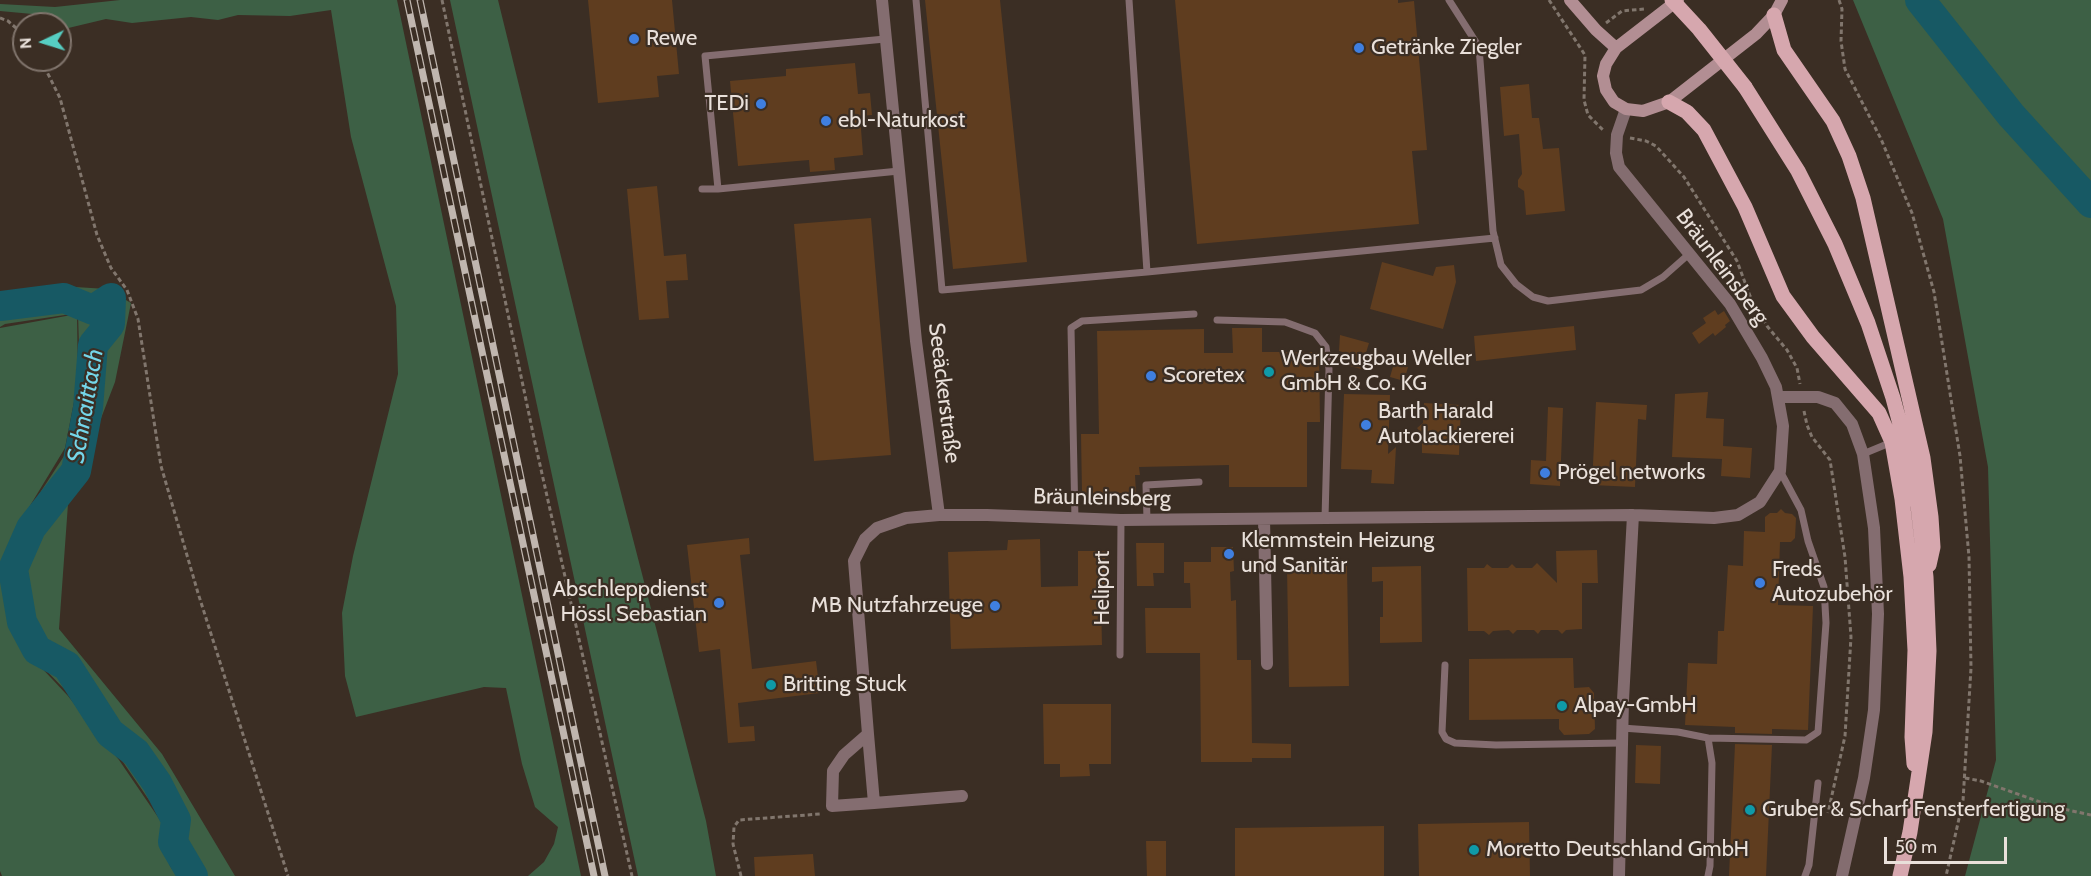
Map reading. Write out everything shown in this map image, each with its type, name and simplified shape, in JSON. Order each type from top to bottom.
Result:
[{"type":"main road","points":[[1570,0],[1596,30],[1616,48]]},
{"type":"main road","points":[[1672,0],[1699,29],[1745,87],[1798,171],[1835,244],[1868,323],[1893,398],[1907,450],[1918,507],[1926,577],[1929,651],[1926,721],[1915,800],[1899,876]]},
{"type":"main road","points":[[1678,0],[1616,48],[1606,64],[1603,76],[1606,90],[1614,102],[1626,109],[1643,111],[1670,102],[1756,34],[1773,15],[1782,0]]},
{"type":"main road","points":[[1773,15],[1784,50],[1833,121],[1849,156],[1863,198],[1923,458],[1932,517],[1933,547],[1926,577]]},
{"type":"main road","points":[[1670,102],[1687,112],[1704,130],[1745,207],[1783,296],[1813,338],[1879,413],[1892,442],[1902,499],[1911,577],[1915,650],[1912,737],[1915,800]]},
{"type":"street","name":"Seeäckerstraße","points":[[882,0],[916,341],[939,515]]},
{"type":"street","name":"Bräunleinsberg","points":[[939,515],[1075,520],[1633,514],[1714,518],[1738,515],[1760,502],[1780,471],[1784,426],[1776,387],[1762,358],[1730,304],[1619,167],[1616,153],[1617,135],[1626,109]]},
{"type":"street","points":[[1778,397],[1818,397],[1835,403],[1852,424],[1863,454],[1874,528],[1877,603],[1874,710],[1864,778],[1842,876]]},
{"type":"street","points":[[1619,876],[1622,728],[1633,514]]},
{"type":"street","points":[[873,803],[854,561],[865,539],[877,528],[906,518],[939,515]]},
{"type":"street","points":[[1264,519],[1268,664]]},
{"type":"street","points":[[868,734],[844,755],[833,771],[832,806],[962,796]]},
{"type":"lane","points":[[916,0],[942,290],[1495,238]]},
{"type":"lane","points":[[1129,0],[1147,272]]},
{"type":"lane","points":[[1449,0],[1479,47],[1495,238],[1502,265],[1516,284],[1533,297],[1548,301],[1641,290],[1663,277],[1689,254]]},
{"type":"lane","points":[[718,189],[705,56],[885,39]]},
{"type":"lane","points":[[702,189],[899,171]]},
{"type":"lane","points":[[1075,520],[1071,328],[1082,321],[1194,314]]},
{"type":"lane","points":[[1217,320],[1284,322],[1315,333],[1326,347],[1329,369],[1325,518]]},
{"type":"lane","points":[[1863,454],[1892,442]]},
{"type":"lane","points":[[1622,728],[1678,732],[1708,738],[1806,740],[1818,732],[1826,623],[1824,587],[1808,541],[1801,510],[1780,471]]},
{"type":"lane","points":[[1147,519],[1146,485],[1199,482]]},
{"type":"lane","name":"Heliport","points":[[1120,656],[1121,520]]},
{"type":"lane","points":[[1445,665],[1442,732],[1446,739],[1455,743],[1496,745],[1622,742]]},
{"type":"lane","points":[[1708,738],[1712,763],[1708,876]]},
{"type":"lane","points":[[1805,876],[1809,865],[1818,783]]},
{"type":"path","points":[[442,0],[534,438],[632,876]]},
{"type":"path","points":[[1549,0],[1585,55],[1584,100],[1588,116],[1603,130],[1646,141],[1656,146],[1684,177],[1737,261],[1750,296],[1767,326],[1787,350],[1797,368],[1802,397]]},
{"type":"path","points":[[1596,30],[1623,11],[1644,9],[1650,4]]},
{"type":"path","points":[[47,72],[60,98],[97,235],[111,268],[127,290],[138,320],[160,466],[288,876]]},
{"type":"path","points":[[1965,778],[2055,807],[2091,815]]},
{"type":"path","points":[[741,876],[734,844],[734,827],[740,820],[827,813],[832,806]]},
{"type":"green space","points":[[120,0],[397,0],[581,876],[528,876],[544,862],[554,844],[558,827],[535,807],[522,764],[506,688],[484,687],[356,717],[345,676],[342,613],[353,556],[398,374],[396,306],[351,137],[331,10],[290,16],[238,15],[218,20],[191,17],[132,23],[106,19],[72,27],[72,12],[0,11],[0,4],[55,7]]},
{"type":"green space","points":[[450,0],[498,0],[583,346],[706,821],[716,876],[638,876]]},
{"type":"green space","points":[[1853,0],[2091,0],[2091,196],[2009,106],[1999,113],[2091,217],[2091,876],[1965,876],[1996,760],[1988,467],[1943,219]]},
{"type":"green space","points":[[75,287],[107,289],[131,303],[115,382],[68,504],[59,629],[162,754],[235,876],[182,876],[165,845],[164,822],[121,759],[70,695],[38,662],[13,627],[4,563],[32,505],[68,450],[80,379],[78,313],[5,324],[0,327],[0,298]]},
{"type":"green space","points":[[77,314],[78,381],[65,448],[31,504],[2,563],[11,628],[38,664],[68,696],[119,760],[162,823],[164,846],[170,866],[177,876],[2,876],[0,871],[0,328]]},
{"type":"building","name":"Rewe","points":[[588,0],[672,0],[679,74],[657,76],[659,97],[598,103]]},
{"type":"building","points":[[925,0],[1000,0],[1027,262],[953,269]]},
{"type":"building","points":[[1175,0],[1398,0],[1398,3],[1414,1],[1427,150],[1412,151],[1419,224],[1197,244]]},
{"type":"building","points":[[855,63],[858,94],[870,93],[872,115],[860,116],[863,155],[834,158],[835,170],[810,172],[809,160],[738,166],[730,81],[786,76],[786,69]]},
{"type":"building","points":[[1529,84],[1532,118],[1539,118],[1543,149],[1559,148],[1565,211],[1526,215],[1524,191],[1518,187],[1518,180],[1522,174],[1519,134],[1504,136],[1500,87]]},
{"type":"building","points":[[657,186],[664,256],[686,254],[688,280],[666,281],[669,318],[639,320],[627,189]]},
{"type":"building","points":[[871,218],[891,455],[814,461],[794,224]]},
{"type":"building","points":[[1382,262],[1433,276],[1436,267],[1454,265],[1456,282],[1443,329],[1370,309]]},
{"type":"building","points":[[1715,310],[1718,315],[1724,311],[1730,321],[1715,336],[1713,333],[1699,344],[1692,333],[1706,323],[1703,318]]},
{"type":"building","points":[[1574,326],[1576,350],[1476,361],[1474,336]]},
{"type":"building","points":[[1232,328],[1262,328],[1262,352],[1319,352],[1320,422],[1307,422],[1307,487],[1229,487],[1229,465],[1139,467],[1140,475],[1135,475],[1136,493],[1109,493],[1098,496],[1097,494],[1082,494],[1081,434],[1099,434],[1097,331],[1204,329],[1204,353],[1233,353]]},
{"type":"building","points":[[1340,335],[1369,343],[1361,369],[1346,365],[1346,353],[1339,351]]},
{"type":"building","points":[[1394,363],[1408,367],[1404,381],[1390,377]]},
{"type":"building","points":[[1708,392],[1706,418],[1724,419],[1723,446],[1752,448],[1750,478],[1721,476],[1722,459],[1672,457],[1675,394]]},
{"type":"building","name":"Barth Harald Autolackiererei","points":[[1344,394],[1390,395],[1388,454],[1396,447],[1394,484],[1371,483],[1372,470],[1341,469]]},
{"type":"building","points":[[1596,402],[1647,405],[1646,420],[1638,419],[1635,487],[1592,485]]},
{"type":"building","points":[[1424,403],[1461,405],[1459,455],[1422,453],[1422,434],[1417,428],[1423,423]]},
{"type":"building","points":[[1548,407],[1563,408],[1560,486],[1530,484],[1531,460],[1546,461]]},
{"type":"building","points":[[1781,509],[1796,518],[1795,538],[1791,542],[1780,542],[1778,605],[1813,606],[1808,730],[1772,729],[1772,734],[1735,733],[1735,727],[1685,725],[1688,663],[1717,664],[1718,631],[1724,631],[1728,565],[1743,566],[1744,531],[1765,532],[1765,517]]},
{"type":"building","points":[[749,538],[750,554],[740,555],[752,669],[816,661],[820,693],[738,703],[740,727],[754,726],[755,741],[728,743],[720,649],[699,652],[687,545]]},
{"type":"building","name":"MB Nutzfahrzeuge","points":[[1040,539],[1041,587],[1078,586],[1078,551],[1105,551],[1106,601],[1101,601],[1102,645],[951,649],[948,552],[1007,550],[1008,540]]},
{"type":"building","points":[[1136,543],[1164,543],[1164,573],[1153,573],[1154,586],[1137,586]]},
{"type":"building","points":[[1211,547],[1233,547],[1234,571],[1230,572],[1231,601],[1236,600],[1237,660],[1251,660],[1252,743],[1291,744],[1291,758],[1252,758],[1252,762],[1201,762],[1200,653],[1146,653],[1145,608],[1191,608],[1190,583],[1184,583],[1184,562],[1211,562]]},
{"type":"building","points":[[1597,550],[1598,583],[1582,583],[1582,629],[1566,630],[1562,634],[1558,630],[1541,630],[1538,634],[1534,630],[1517,630],[1513,634],[1509,630],[1493,631],[1489,635],[1484,631],[1468,631],[1467,568],[1484,568],[1487,564],[1492,568],[1508,568],[1512,564],[1516,568],[1532,568],[1537,563],[1557,583],[1556,551]]},
{"type":"building","points":[[1347,566],[1349,686],[1289,687],[1287,567]]},
{"type":"building","points":[[1421,566],[1422,642],[1380,643],[1383,581],[1372,582],[1372,567]]},
{"type":"building","points":[[1573,658],[1574,688],[1589,687],[1594,693],[1595,729],[1589,734],[1564,735],[1559,729],[1559,719],[1469,720],[1469,659]]},
{"type":"building","points":[[1043,704],[1111,704],[1111,764],[1089,764],[1090,776],[1060,777],[1060,764],[1044,764]]},
{"type":"building","name":"Gruber & Scharf Fensterfertigung","points":[[1735,744],[1772,745],[1766,876],[1729,876]]},
{"type":"building","points":[[1636,745],[1661,746],[1660,784],[1635,783]]},
{"type":"building","name":"Moretto Deutschland GmbH","points":[[1529,822],[1530,876],[1419,876],[1418,824]]},
{"type":"building","points":[[1384,826],[1384,876],[1235,876],[1235,828]]},
{"type":"building","points":[[1146,841],[1166,841],[1166,876],[1147,876]]},
{"type":"building","points":[[813,854],[815,876],[755,876],[754,857]]},
{"type":"waterway","points":[[1920,0],[2011,115],[2091,203]]},
{"type":"waterway","name":"Schnaittach","points":[[0,306],[64,298],[93,310],[111,298],[110,324],[93,345],[88,408],[76,471],[31,528],[13,569],[22,622],[37,650],[67,666],[110,733],[136,753],[157,783],[176,820],[173,842],[193,876]]},
{"type":"railway","points":[[407,0],[594,876]]},
{"type":"railway","points":[[420,0],[605,876]]},
{"type":"place","name":"Rewe","points":[[634,39]]},
{"type":"place","name":"Getränke Ziegler","points":[[1359,48]]},
{"type":"place","name":"TEDi","points":[[761,104]]},
{"type":"place","name":"ebl-Naturkost","points":[[826,121]]},
{"type":"place","name":"Werkzeugbau Weller GmbH & Co. KG","points":[[1269,372]]},
{"type":"place","name":"Scoretex","points":[[1151,376]]},
{"type":"place","name":"Barth Harald Autolackiererei","points":[[1366,425]]},
{"type":"place","name":"Prögel networks","points":[[1545,473]]},
{"type":"place","name":"Klemmstein Heizung und Sanitär","points":[[1229,554]]},
{"type":"place","name":"Freds Autozubehör","points":[[1760,583]]},
{"type":"place","name":"Abschleppdienst Hössl Sebastian","points":[[719,603]]},
{"type":"place","name":"MB Nutzfahrzeuge","points":[[995,606]]},
{"type":"place","name":"Britting Stuck","points":[[771,685]]},
{"type":"place","name":"Alpay-GmbH","points":[[1562,706]]},
{"type":"place","name":"Gruber & Scharf Fensterfertigung","points":[[1750,810]]},
{"type":"place","name":"Moretto Deutschland GmbH","points":[[1474,850]]}]
